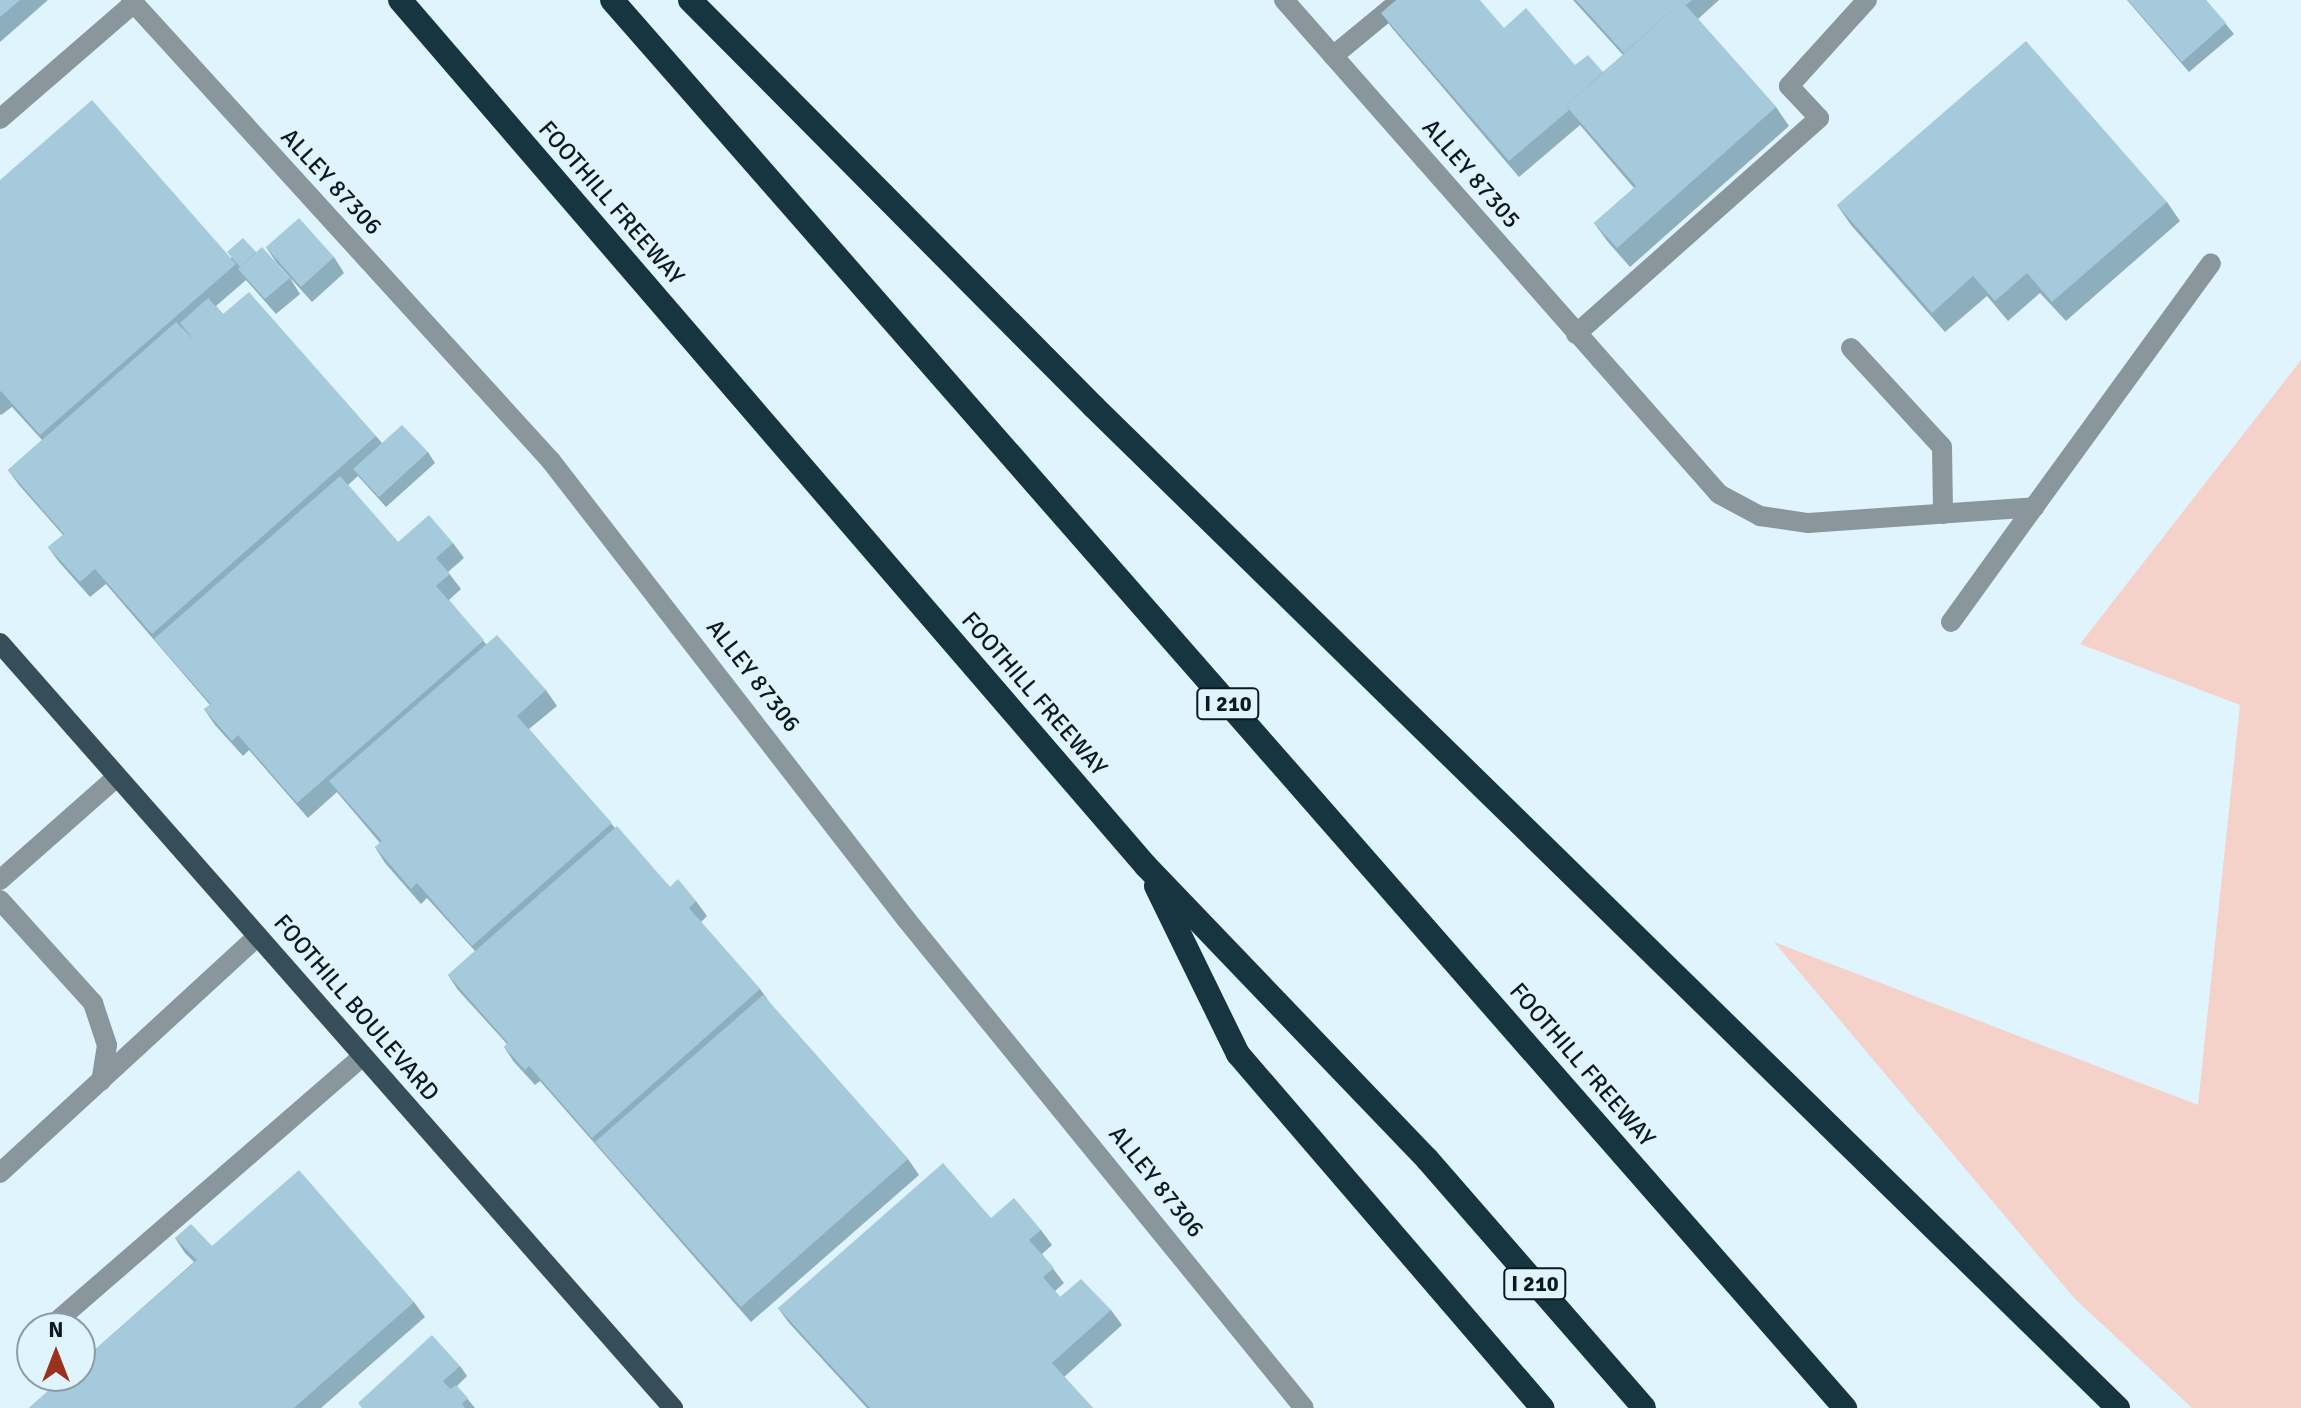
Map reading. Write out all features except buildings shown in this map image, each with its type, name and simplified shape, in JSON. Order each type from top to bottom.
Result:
[{"type":"highway","name":"FOOTHILL FREEWAY","points":[[400,0],[1146,866],[1427,1159],[1644,1408]]},
{"type":"highway","name":"FOOTHILL FREEWAY","points":[[612,0],[1845,1408]]},
{"type":"highway","points":[[690,0],[1094,407],[2118,1408]]},
{"type":"highway","points":[[1146,866],[1238,1054],[1543,1408]]},
{"type":"main road","name":"FOOTHILL BOULEVARD","points":[[0,643],[673,1408]]},
{"type":"lane","name":"ALLEY 87305","points":[[1284,0],[1617,382],[1719,494],[1760,516],[1808,523],[2034,507]]},
{"type":"lane","points":[[1333,56],[1401,0]]},
{"type":"lane","points":[[1576,334],[1819,118],[1789,86],[1867,0]]},
{"type":"lane","points":[[0,119],[133,2]]},
{"type":"lane","name":"ALLEY 87306","points":[[133,2],[551,461],[906,919],[1304,1408]]},
{"type":"lane","points":[[1951,622],[2211,263]]},
{"type":"lane","points":[[1851,348],[1942,447],[1943,514]]},
{"type":"lane","points":[[0,880],[117,777]]},
{"type":"lane","points":[[0,900],[93,1003],[107,1045],[101,1081]]},
{"type":"lane","points":[[0,1173],[258,936]]},
{"type":"lane","points":[[67,1312],[363,1056]]},
{"type":"shaded area","points":[[2301,360],[2301,1408],[2192,1408],[2074,1298],[1774,942],[2198,1105],[2240,705],[2080,644]]}]
